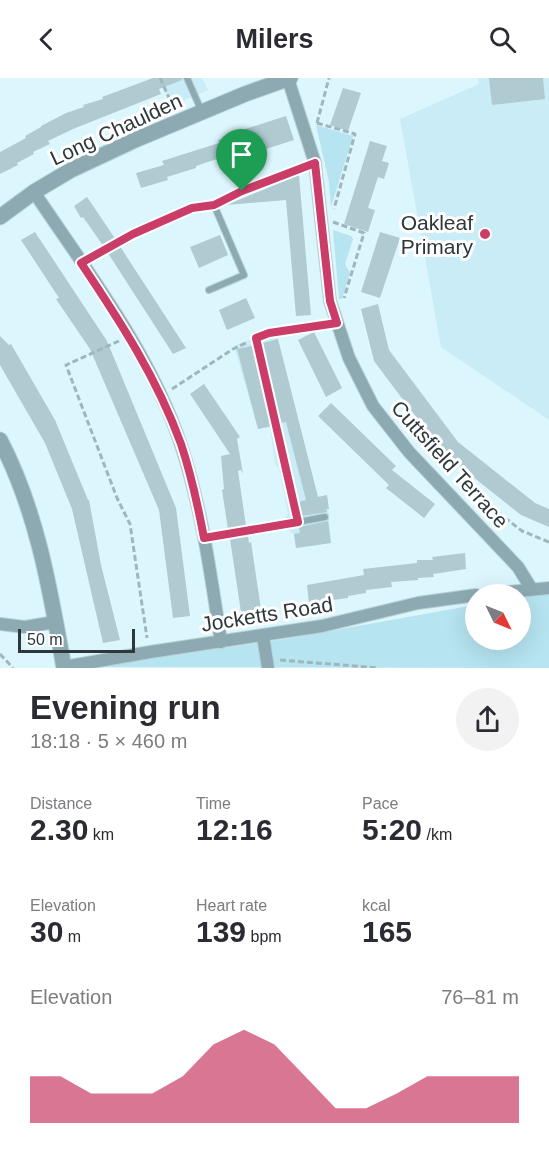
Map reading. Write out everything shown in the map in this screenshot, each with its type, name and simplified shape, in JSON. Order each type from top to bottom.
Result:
[{"type":"street","name":"Long Chaulden","points":[[0,217],[34,192],[71,170],[203,112],[289,79]]},
{"type":"street","name":"Cuttsfield Terrace","points":[[289,79],[315,163],[330,301],[349,358],[373,406],[409,452],[518,567],[529,584]]},
{"type":"street","points":[[34,192],[129,335],[161,396],[181,444],[204,538],[221,642]]},
{"type":"street","points":[[0,440],[15,468],[31,514],[45,565],[64,667]]},
{"type":"street","points":[[531,588],[549,588]]},
{"type":"street","name":"Jocketts Road","points":[[64,667],[322,626],[418,603],[465,597]]},
{"type":"street","points":[[0,624],[25,627],[55,622]]},
{"type":"street","points":[[263,636],[267,663]]},
{"type":"lane","points":[[187,78],[203,112]]},
{"type":"lane","points":[[209,290],[244,275],[214,205],[242,191],[315,163]]},
{"type":"lane","points":[[256,338],[298,522]]},
{"type":"lane","points":[[204,538],[325,517]]},
{"type":"path","points":[[160,78],[181,122]]},
{"type":"path","points":[[329,78],[314,123],[354,134],[334,210]]},
{"type":"path","points":[[81,263],[133,234],[192,208],[214,205]]},
{"type":"path","points":[[330,301],[343,301],[364,233],[331,221]]},
{"type":"path","points":[[161,396],[233,349],[256,338],[269,333],[337,323]]},
{"type":"path","points":[[129,335],[66,365],[117,498],[130,524],[150,652]]},
{"type":"path","points":[[454,478],[522,531],[549,542]]},
{"type":"path","points":[[0,654],[13,668]]},
{"type":"path","points":[[267,663],[379,668]]},
{"type":"shaded area","points":[[159,78],[202,78],[208,90],[171,106]]},
{"type":"shaded area","name":"Oakleaf Primary","points":[[478,78],[549,78],[549,420],[441,347],[400,119],[479,84]]},
{"type":"shaded area","points":[[316,125],[353,136],[331,207],[329,182]]},
{"type":"shaded area","points":[[333,230],[351,236],[353,239],[345,264],[350,273],[342,299],[339,299]]},
{"type":"shaded area","points":[[275,329],[318,497],[327,495],[331,543],[296,548],[294,534],[286,529],[218,539],[216,542],[214,529],[217,532],[283,521],[288,514],[279,468],[275,465],[270,427],[258,429],[234,346]]},
{"type":"shaded area","points":[[549,594],[549,668],[92,667],[285,639],[465,607],[465,650],[531,650],[531,595]]},
{"type":"building","points":[[153,78],[182,78],[182,80],[159,89],[161,94],[48,141],[50,144],[33,152],[34,154],[17,163],[18,165],[0,174],[0,152],[26,138],[25,136],[66,113],[84,107],[83,105]]},
{"type":"building","points":[[489,78],[543,78],[545,99],[492,105]]},
{"type":"building","points":[[343,88],[361,93],[348,131],[330,125]]},
{"type":"building","points":[[286,116],[294,140],[266,149],[264,141],[167,177],[168,180],[141,188],[136,173],[164,165],[162,161],[219,143],[218,140],[246,131],[245,129]]},
{"type":"building","points":[[370,141],[387,146],[382,161],[389,163],[384,179],[378,177],[368,208],[375,210],[368,232],[344,224]]},
{"type":"building","points":[[299,175],[311,315],[296,316],[286,200],[226,205]]},
{"type":"building","points":[[87,197],[186,348],[173,354],[104,247],[83,217],[81,218],[74,206]]},
{"type":"building","points":[[35,232],[107,341],[176,508],[190,616],[173,618],[159,510],[90,349],[56,299],[59,298],[21,240]]},
{"type":"building","points":[[380,232],[400,238],[380,298],[361,292]]},
{"type":"building","points":[[220,235],[228,255],[199,268],[190,247]]},
{"type":"building","points":[[246,298],[255,318],[227,330],[219,310]]},
{"type":"building","points":[[378,304],[389,350],[458,442],[535,503],[549,509],[549,527],[521,515],[443,453],[374,361],[361,309]]},
{"type":"building","points":[[314,332],[342,388],[326,397],[298,340]]},
{"type":"building","points":[[0,336],[9,345],[11,344],[55,420],[89,500],[101,565],[120,640],[103,643],[72,509],[45,443],[0,365]]},
{"type":"building","points":[[278,339],[318,497],[327,495],[329,509],[326,509],[327,512],[302,516],[299,502],[306,500],[286,422],[281,423],[263,343]]},
{"type":"building","points":[[252,346],[271,426],[258,429],[237,349]]},
{"type":"building","points":[[204,384],[240,437],[237,439],[243,474],[241,470],[238,471],[246,526],[228,529],[222,490],[224,489],[221,456],[230,454],[190,394]]},
{"type":"building","points":[[331,403],[396,466],[392,470],[435,504],[424,518],[386,488],[389,485],[318,416]]},
{"type":"building","points":[[328,521],[331,543],[296,548],[294,534],[300,533],[299,527]]},
{"type":"building","points":[[248,536],[249,543],[251,542],[262,616],[242,619],[230,539]]},
{"type":"building","points":[[465,553],[466,569],[433,574],[434,577],[418,578],[418,580],[391,582],[392,587],[366,590],[366,593],[348,596],[348,598],[309,603],[307,585],[364,575],[363,569],[417,563],[417,560],[433,560],[432,557]]},
{"type":"place","name":"Oakleaf Primary","points":[[485,234]]},
{"type":"route","points":[[315,163],[330,301],[337,323],[269,333],[256,338],[298,522],[204,538],[181,444],[161,396],[129,335],[81,263],[133,234],[192,208],[214,205],[242,191],[315,163]]}]
